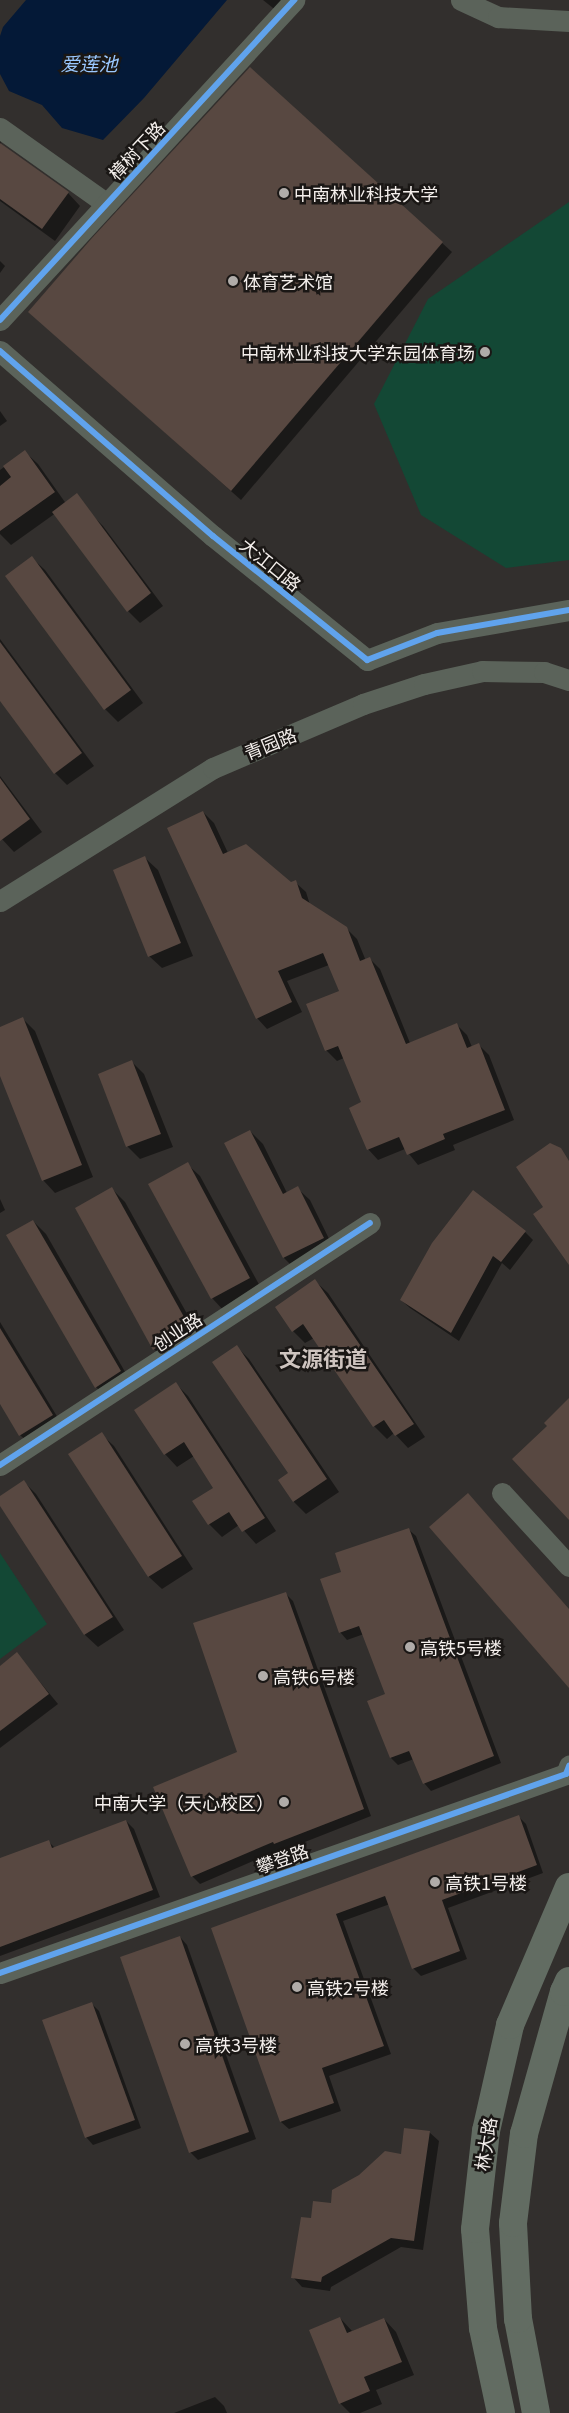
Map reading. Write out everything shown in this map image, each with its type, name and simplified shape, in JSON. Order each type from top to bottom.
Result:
[{"type":"main road","name":"林大路","points":[[500,2413],[483,2328],[475,2228],[486,2131],[510,2025],[569,1887]]},
{"type":"main road","points":[[536,2413],[518,2319],[513,2223],[524,2134],[564,1992],[569,1981]]},
{"type":"street","name":"樟树下路","points":[[0,320],[294,0]]},
{"type":"street","points":[[461,0],[498,17],[569,21]]},
{"type":"street","points":[[0,128],[107,204]]},
{"type":"street","name":"大江口路","points":[[0,351],[213,536],[367,660],[437,632],[569,610]]},
{"type":"street","name":"青园路","points":[[0,901],[213,768],[363,704],[424,684],[482,671],[544,672],[569,680]]},
{"type":"street","name":"创业路","points":[[0,1465],[370,1223]]},
{"type":"street","points":[[502,1493],[569,1566]]},
{"type":"street","name":"攀登路","points":[[0,1973],[566,1774],[569,1766]]},
{"type":"green space","name":"中南林业科技大学东园体育场","points":[[569,202],[569,560],[506,568],[421,515],[374,404],[428,299]]},
{"type":"green space","points":[[0,1553],[47,1624],[0,1659]]},
{"type":"water","name":"爱莲池","points":[[26,0],[227,0],[144,98],[103,140],[62,128],[42,105],[9,91],[0,74],[0,36],[3,27]]},
{"type":"building","name":"体育艺术馆","points":[[250,67],[443,242],[231,491],[28,312],[92,238]]},
{"type":"building","points":[[0,143],[69,192],[42,229],[0,199]]},
{"type":"building","points":[[25,450],[55,492],[0,531],[0,486],[11,477],[3,466]]},
{"type":"building","points":[[77,493],[151,593],[127,612],[52,512]]},
{"type":"building","points":[[32,556],[131,690],[104,710],[5,576]]},
{"type":"building","points":[[0,642],[82,753],[54,774],[0,701]]},
{"type":"building","points":[[0,778],[30,819],[0,841]]},
{"type":"building","points":[[203,811],[223,854],[246,844],[291,882],[296,880],[302,898],[347,927],[360,961],[370,957],[406,1044],[457,1023],[467,1048],[479,1043],[505,1110],[443,1134],[445,1139],[407,1155],[399,1137],[367,1150],[349,1108],[361,1102],[338,1046],[325,1051],[306,1004],[339,991],[323,953],[278,971],[292,1002],[256,1019],[167,828]]},
{"type":"building","points":[[145,856],[181,943],[148,957],[113,870]]},
{"type":"building","points":[[23,1017],[82,1165],[42,1181],[0,1076],[0,1027]]},
{"type":"building","points":[[132,1060],[161,1134],[126,1147],[98,1074]]},
{"type":"building","points":[[250,1130],[283,1194],[298,1186],[324,1238],[283,1258],[224,1143]]},
{"type":"building","points":[[550,1143],[561,1148],[569,1161],[569,1265],[533,1214],[543,1207],[516,1167]]},
{"type":"building","points":[[188,1162],[250,1278],[211,1299],[148,1184]]},
{"type":"building","points":[[112,1187],[189,1326],[153,1350],[75,1208]]},
{"type":"building","points":[[473,1190],[526,1231],[501,1262],[493,1256],[451,1333],[400,1300],[432,1243]]},
{"type":"building","points":[[33,1220],[121,1371],[95,1388],[6,1235]]},
{"type":"building","points":[[315,1279],[414,1424],[395,1436],[384,1420],[373,1427],[303,1324],[292,1332],[275,1307]]},
{"type":"building","points":[[0,1328],[53,1415],[19,1436],[0,1404]]},
{"type":"building","points":[[237,1345],[327,1479],[293,1502],[278,1480],[288,1473],[212,1362]]},
{"type":"building","points":[[176,1382],[265,1518],[242,1532],[229,1512],[208,1525],[192,1501],[213,1488],[184,1442],[164,1455],[134,1410]]},
{"type":"building","points":[[569,1398],[569,1520],[512,1459],[547,1426],[544,1423]]},
{"type":"building","points":[[102,1432],[182,1556],[148,1577],[68,1454]]},
{"type":"building","points":[[24,1480],[113,1617],[84,1635],[0,1506],[0,1496]]},
{"type":"building","points":[[468,1493],[569,1609],[569,1688],[429,1527]]},
{"type":"building","name":"高铁5号楼","points":[[409,1528],[494,1756],[423,1784],[409,1751],[390,1758],[367,1701],[385,1694],[359,1626],[339,1633],[320,1579],[341,1572],[335,1553]]},
{"type":"building","name":"高铁6号楼","points":[[286,1592],[364,1809],[274,1844],[273,1842],[191,1877],[153,1787],[237,1752],[193,1623]]},
{"type":"building","points":[[17,1652],[49,1694],[0,1731],[0,1666]]},
{"type":"building","name":"高铁2号楼","points":[[519,1815],[537,1865],[442,1900],[460,1951],[412,1969],[385,1896],[336,1914],[384,2046],[322,2068],[334,2103],[280,2122],[211,1928]]},
{"type":"building","points":[[126,1820],[153,1890],[0,1947],[0,1858],[49,1840],[52,1848]]},
{"type":"building","name":"高铁3号楼","points":[[180,1936],[249,2132],[189,2153],[120,1957]]},
{"type":"building","points":[[92,2002],[135,2120],[85,2138],[42,2020]]},
{"type":"building","points":[[404,2128],[430,2131],[414,2241],[391,2238],[322,2277],[321,2282],[291,2278],[301,2217],[311,2218],[313,2201],[331,2203],[332,2190],[359,2175],[385,2151],[401,2154]]},
{"type":"building","points":[[340,2317],[347,2333],[384,2318],[402,2362],[364,2377],[370,2391],[339,2404],[309,2330]]},
{"type":"cycle path","points":[[0,320],[294,0]]},
{"type":"cycle path","points":[[0,351],[213,536],[367,660],[437,633],[569,610]]},
{"type":"cycle path","points":[[0,1465],[370,1223]]},
{"type":"cycle path","points":[[0,1973],[566,1774],[569,1766]]},
{"type":"place","name":"中南林业科技大学","points":[[284,193]]},
{"type":"place","name":"体育艺术馆","points":[[233,281]]},
{"type":"place","name":"中南林业科技大学东园体育场","points":[[485,352]]},
{"type":"place","name":"高铁5号楼","points":[[410,1647]]},
{"type":"place","name":"高铁6号楼","points":[[263,1676]]},
{"type":"place","name":"中南大学（天心校区）","points":[[284,1802]]},
{"type":"place","name":"高铁1号楼","points":[[435,1882]]},
{"type":"place","name":"高铁2号楼","points":[[297,1987]]},
{"type":"place","name":"高铁3号楼","points":[[185,2044]]},
{"type":"district","name":"文源街道","points":[[323,1358]]}]
